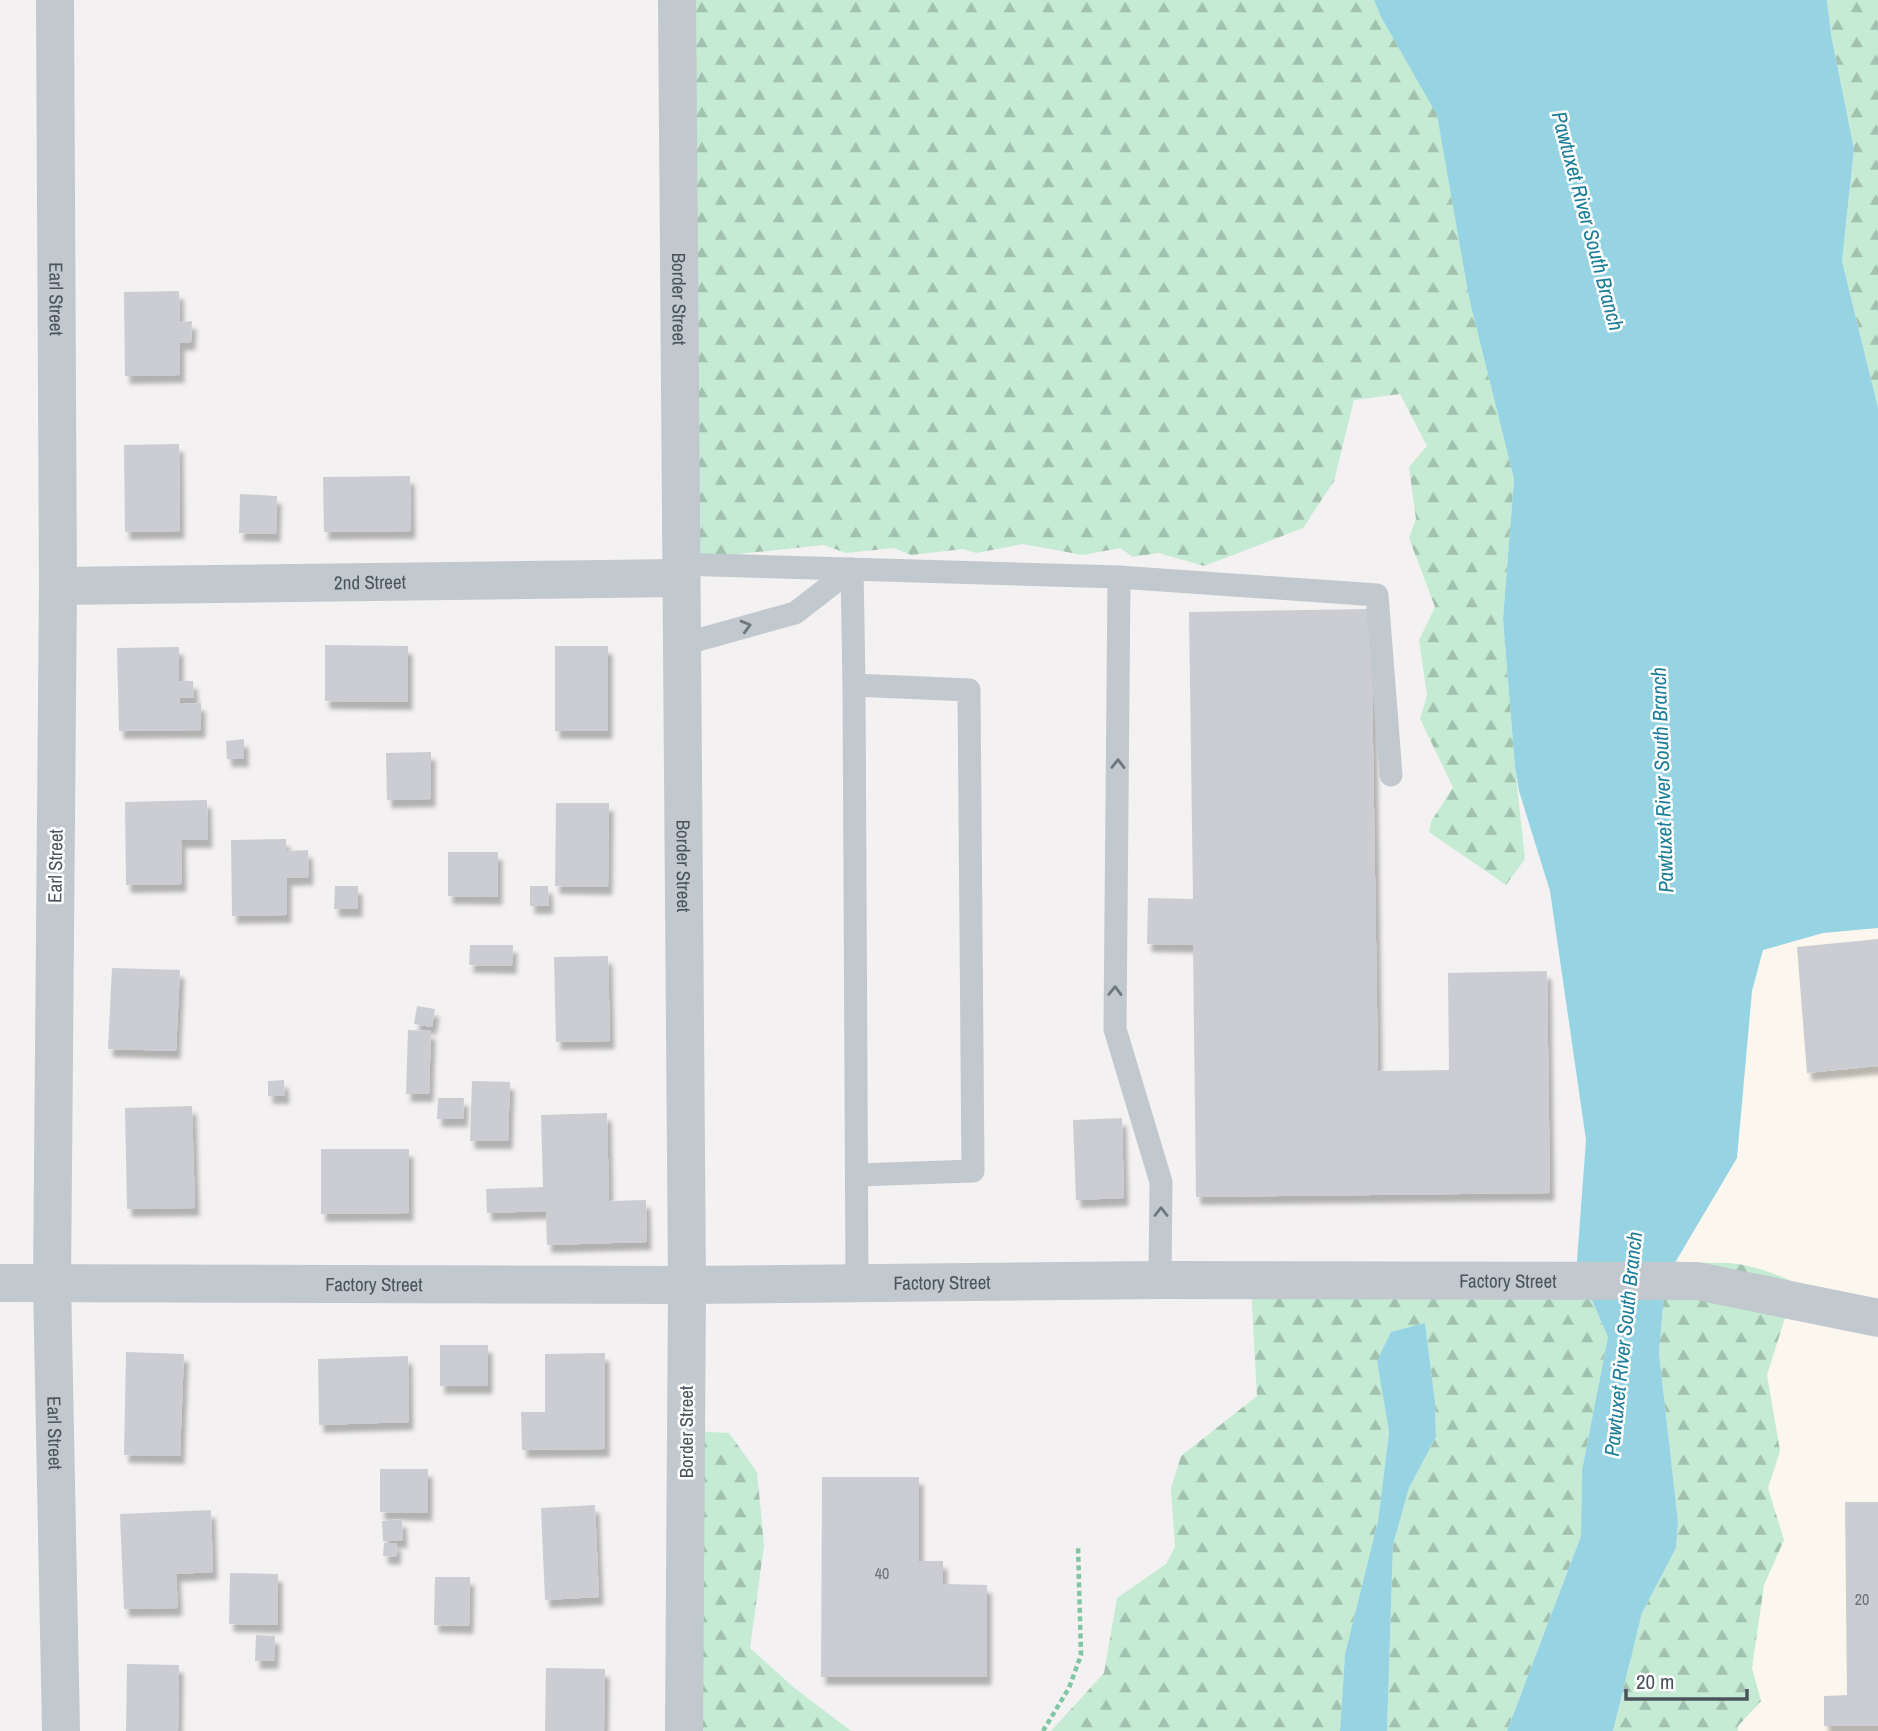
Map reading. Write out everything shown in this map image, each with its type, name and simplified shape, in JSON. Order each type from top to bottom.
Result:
[{"type":"street","name":"Earl Street","points":[[55,0],[58,586],[51,1283],[61,1731]]},
{"type":"street","name":"Border Street","points":[[677,0],[679,571],[687,1284],[684,1731]]},
{"type":"street","name":"2nd Street","points":[[58,586],[679,571]]},
{"type":"street","name":"Factory Street","points":[[0,1283],[687,1284],[1160,1280],[1697,1280],[1878,1318]]},
{"type":"lane","points":[[680,645],[795,612],[852,569]]},
{"type":"lane","points":[[852,569],[857,1283]]},
{"type":"lane","points":[[679,571],[852,569],[1119,577],[1377,595],[1391,775]]},
{"type":"lane","points":[[1119,577],[1115,1029],[1161,1182],[1160,1280]]},
{"type":"lane","points":[[854,685],[969,690],[973,1171],[857,1175]]},
{"type":"path","points":[[1043,1731],[1069,1688],[1081,1655],[1078,1546]]},
{"type":"shaded area","points":[[1878,928],[1878,1731],[1738,1731],[1738,1727],[1761,1701],[1752,1668],[1764,1585],[1784,1540],[1768,1488],[1780,1450],[1767,1375],[1796,1283],[1676,1261],[1737,1158],[1752,991],[1763,950],[1823,933]]},
{"type":"green space","points":[[677,0],[1374,0],[1437,114],[1469,298],[1514,479],[1503,619],[1525,859],[1506,885],[1429,832],[1431,822],[1453,787],[1420,719],[1427,695],[1419,640],[1435,607],[1409,538],[1416,519],[1409,467],[1427,446],[1400,394],[1354,400],[1334,481],[1303,528],[1204,566],[1159,553],[1133,557],[1120,548],[1083,555],[1023,544],[976,553],[963,549],[911,555],[894,548],[846,553],[824,545],[688,559]]},
{"type":"green space","points":[[1827,0],[1878,0],[1878,408],[1842,261],[1854,149],[1831,34]]},
{"type":"green space","points":[[1676,1261],[1744,1265],[1796,1283],[1767,1375],[1780,1451],[1768,1488],[1784,1540],[1764,1585],[1752,1668],[1761,1701],[1738,1726],[1738,1731],[1613,1731],[1642,1613],[1676,1548],[1678,1522],[1659,1353],[1666,1271]]},
{"type":"green space","points":[[1250,1269],[1583,1280],[1608,1337],[1582,1470],[1581,1536],[1507,1731],[1387,1731],[1393,1545],[1409,1488],[1436,1437],[1435,1402],[1425,1324],[1377,1361],[1389,1432],[1378,1521],[1345,1654],[1340,1731],[1051,1731],[1104,1673],[1117,1598],[1166,1564],[1175,1547],[1171,1488],[1181,1456],[1257,1396]]},
{"type":"green space","points":[[677,1430],[729,1433],[757,1472],[764,1545],[750,1648],[792,1686],[851,1731],[679,1731]]},
{"type":"water","name":"Pawtuxet River South Branch","points":[[1374,0],[1827,0],[1831,34],[1854,149],[1842,261],[1878,408],[1878,928],[1823,933],[1763,950],[1752,991],[1737,1158],[1676,1261],[1666,1272],[1659,1353],[1678,1522],[1676,1548],[1642,1613],[1613,1731],[1507,1731],[1581,1536],[1582,1470],[1608,1337],[1574,1266],[1577,1261],[1586,1140],[1550,891],[1519,791],[1515,767],[1503,619],[1514,479],[1469,298],[1437,115]]},
{"type":"water","points":[[1425,1323],[1435,1402],[1436,1437],[1409,1488],[1393,1545],[1387,1731],[1340,1731],[1345,1654],[1378,1521],[1389,1432],[1377,1361],[1391,1332]]},
{"type":"building","points":[[179,291],[180,322],[192,321],[191,342],[180,343],[180,375],[125,376],[124,292]]},
{"type":"building","points":[[179,444],[180,531],[125,532],[124,445]]},
{"type":"building","points":[[410,476],[411,531],[324,532],[323,477]]},
{"type":"building","points":[[240,494],[277,496],[276,534],[239,533]]},
{"type":"building","points":[[1371,609],[1378,1071],[1449,1070],[1448,973],[1547,971],[1550,1193],[1196,1197],[1193,945],[1147,944],[1148,898],[1193,899],[1189,612]]},
{"type":"building","points":[[325,645],[408,646],[408,702],[325,701]]},
{"type":"building","points":[[555,646],[608,646],[608,731],[555,731]]},
{"type":"building","points":[[179,647],[179,681],[193,681],[194,698],[180,698],[180,704],[201,703],[201,730],[119,731],[117,648]]},
{"type":"building","points":[[244,739],[244,759],[227,759],[226,741]]},
{"type":"building","points":[[431,752],[431,799],[387,800],[386,753]]},
{"type":"building","points":[[207,800],[208,840],[181,840],[182,884],[126,885],[125,802]]},
{"type":"building","points":[[556,803],[609,803],[608,887],[555,886]]},
{"type":"building","points":[[286,839],[286,851],[308,850],[309,877],[287,878],[287,915],[232,916],[231,840]]},
{"type":"building","points":[[448,852],[498,852],[498,897],[448,896]]},
{"type":"building","points":[[335,886],[358,886],[358,909],[334,909]]},
{"type":"building","points":[[530,886],[548,886],[549,906],[530,906]]},
{"type":"building","points":[[1878,939],[1878,1066],[1807,1073],[1797,947]]},
{"type":"building","points":[[470,945],[513,945],[512,966],[469,965]]},
{"type":"building","points":[[608,956],[610,1041],[556,1042],[554,957]]},
{"type":"building","points":[[112,968],[180,970],[176,1051],[108,1049]]},
{"type":"building","points":[[417,1006],[435,1009],[432,1027],[414,1024]]},
{"type":"building","points":[[408,1030],[431,1031],[429,1094],[406,1094]]},
{"type":"building","points":[[284,1080],[285,1096],[268,1096],[268,1081]]},
{"type":"building","points":[[472,1081],[510,1082],[508,1141],[470,1141]]},
{"type":"building","points":[[438,1098],[464,1098],[463,1119],[437,1119]]},
{"type":"building","points":[[192,1106],[195,1208],[127,1209],[125,1108]]},
{"type":"building","points":[[607,1113],[609,1201],[646,1200],[647,1242],[547,1245],[546,1211],[487,1213],[486,1189],[543,1187],[541,1115]]},
{"type":"building","points":[[1122,1118],[1124,1198],[1076,1200],[1073,1120]]},
{"type":"building","points":[[321,1149],[409,1149],[409,1213],[321,1214]]},
{"type":"building","points":[[440,1345],[488,1345],[488,1386],[440,1386]]},
{"type":"building","points":[[126,1352],[184,1354],[180,1456],[124,1455]]},
{"type":"building","points":[[605,1353],[605,1449],[522,1450],[521,1412],[545,1412],[545,1354]]},
{"type":"building","points":[[408,1356],[409,1422],[319,1425],[318,1359]]},
{"type":"building","points":[[380,1469],[428,1469],[428,1513],[380,1512]]},
{"type":"building","points":[[822,1477],[919,1477],[919,1561],[943,1561],[943,1584],[987,1585],[987,1677],[821,1677]]},
{"type":"building","points":[[1845,1502],[1878,1502],[1878,1726],[1824,1726],[1824,1696],[1847,1695]]},
{"type":"building","points":[[595,1505],[599,1597],[545,1600],[541,1508]]},
{"type":"building","points":[[211,1510],[213,1572],[176,1574],[178,1608],[124,1609],[120,1514]]},
{"type":"building","points":[[402,1519],[403,1540],[383,1541],[382,1521]]},
{"type":"building","points":[[384,1543],[397,1543],[396,1557],[383,1556]]},
{"type":"building","points":[[230,1573],[278,1574],[278,1625],[229,1624]]},
{"type":"building","points":[[435,1577],[470,1577],[469,1626],[434,1625]]},
{"type":"building","points":[[256,1635],[275,1636],[274,1661],[255,1661]]},
{"type":"building","points":[[127,1664],[179,1665],[178,1731],[126,1731]]},
{"type":"building","points":[[546,1668],[605,1669],[604,1731],[545,1731]]}]
